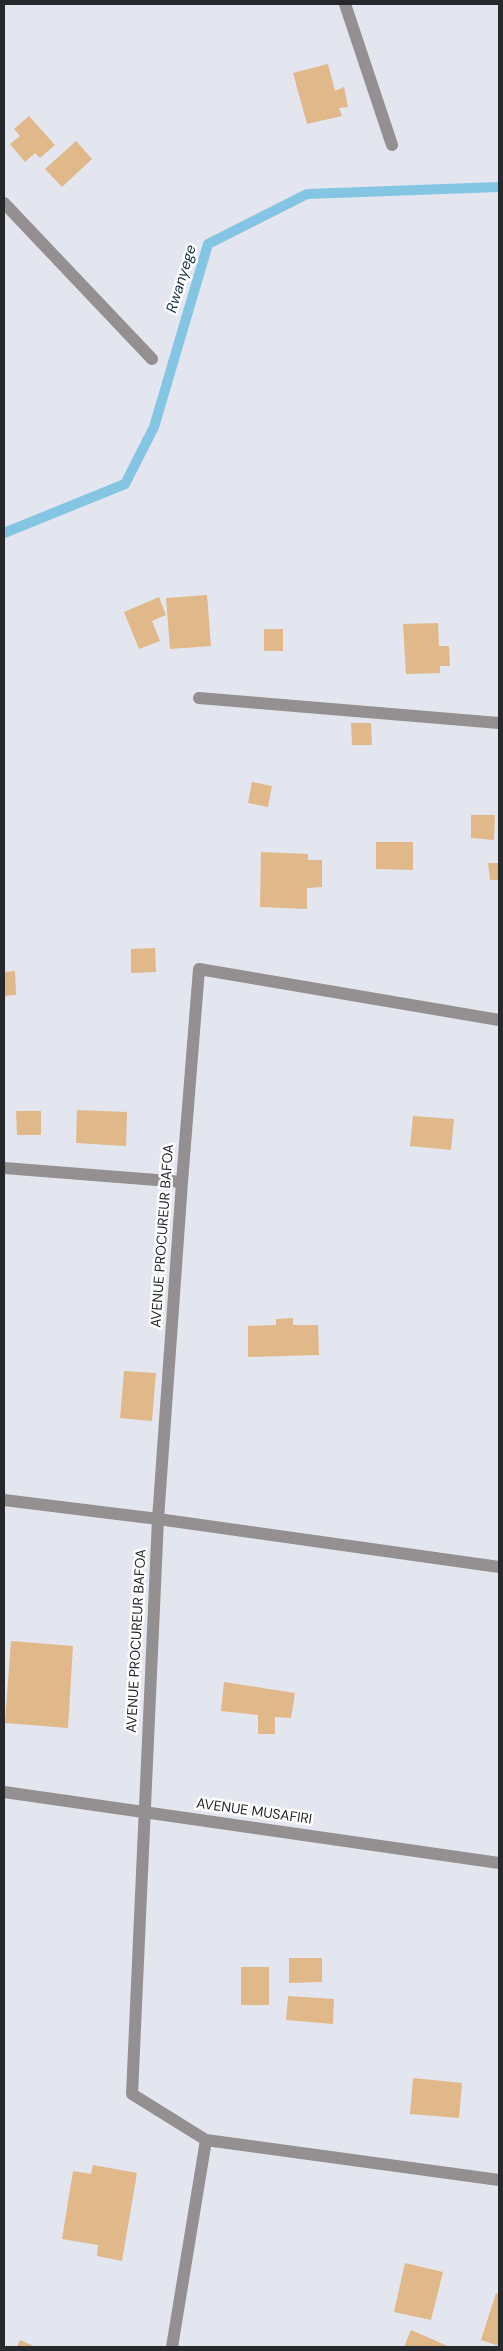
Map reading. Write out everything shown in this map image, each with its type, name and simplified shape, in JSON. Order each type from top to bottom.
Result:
[{"type":"street","points":[[345,4],[392,146]]},
{"type":"street","points":[[4,202],[152,359]]},
{"type":"street","points":[[199,698],[499,723]]},
{"type":"street","name":"AVENUE PROCUREUR BAFOA","points":[[206,2140],[132,2094],[158,1519],[199,969],[499,1020]]},
{"type":"street","points":[[4,1168],[182,1182]]},
{"type":"street","points":[[4,1500],[158,1519],[499,1567]]},
{"type":"street","name":"AVENUE MUSAFIRI","points":[[4,1792],[144,1810],[499,1863]]},
{"type":"street","points":[[172,2347],[206,2140],[499,2180]]},
{"type":"building","points":[[328,64],[335,91],[344,87],[348,107],[339,108],[342,116],[307,124],[293,73]]},
{"type":"building","points":[[29,116],[55,145],[40,158],[35,153],[25,162],[10,144],[20,136],[14,129]]},
{"type":"building","points":[[76,141],[92,159],[62,187],[45,169]]},
{"type":"building","points":[[207,595],[211,646],[170,649],[166,598]]},
{"type":"building","points":[[159,597],[166,615],[152,621],[160,641],[139,649],[124,612]]},
{"type":"building","points":[[438,623],[439,646],[449,646],[450,666],[440,666],[440,673],[406,674],[403,624]]},
{"type":"building","points":[[264,629],[283,629],[283,651],[264,651]]},
{"type":"building","points":[[351,723],[371,723],[372,745],[352,745]]},
{"type":"building","points":[[252,782],[272,786],[268,807],[248,803]]},
{"type":"building","points":[[471,815],[495,815],[494,840],[471,838]]},
{"type":"building","points":[[376,842],[413,842],[413,870],[376,869]]},
{"type":"building","points":[[261,852],[308,854],[308,860],[322,860],[322,887],[307,888],[307,909],[260,907]]},
{"type":"building","points":[[488,863],[499,863],[499,880],[490,880]]},
{"type":"building","points":[[155,948],[156,972],[131,973],[131,949]]},
{"type":"building","points":[[15,971],[16,995],[4,996],[4,972]]},
{"type":"building","points":[[77,1110],[127,1112],[126,1146],[76,1143]]},
{"type":"building","points":[[16,1111],[41,1111],[41,1135],[17,1135]]},
{"type":"building","points":[[413,1116],[454,1119],[451,1150],[410,1146]]},
{"type":"building","points":[[293,1318],[293,1325],[318,1325],[319,1355],[248,1357],[248,1326],[276,1325],[276,1319]]},
{"type":"building","points":[[124,1371],[156,1373],[152,1421],[120,1418]]},
{"type":"building","points":[[11,1641],[73,1646],[68,1728],[5,1723]]},
{"type":"building","points":[[224,1682],[295,1693],[291,1718],[275,1717],[275,1734],[258,1734],[258,1715],[221,1711]]},
{"type":"building","points":[[289,1958],[322,1958],[322,1982],[289,1983]]},
{"type":"building","points":[[241,1967],[269,1967],[269,2005],[241,2005]]},
{"type":"building","points":[[288,1996],[334,1999],[333,2024],[286,2020]]},
{"type":"building","points":[[413,2078],[462,2083],[459,2118],[410,2114]]},
{"type":"building","points":[[93,2165],[137,2173],[122,2261],[97,2256],[98,2245],[62,2239],[73,2171],[91,2174]]},
{"type":"building","points":[[405,2263],[443,2272],[431,2320],[394,2312]]},
{"type":"building","points":[[496,2293],[499,2294],[499,2346],[481,2340]]},
{"type":"building","points":[[411,2330],[450,2347],[404,2347]]},
{"type":"building","points":[[20,2340],[36,2347],[17,2347]]},
{"type":"waterway","name":"Rwanyege","points":[[4,533],[125,484],[154,427],[208,244],[307,194],[499,187]]}]
